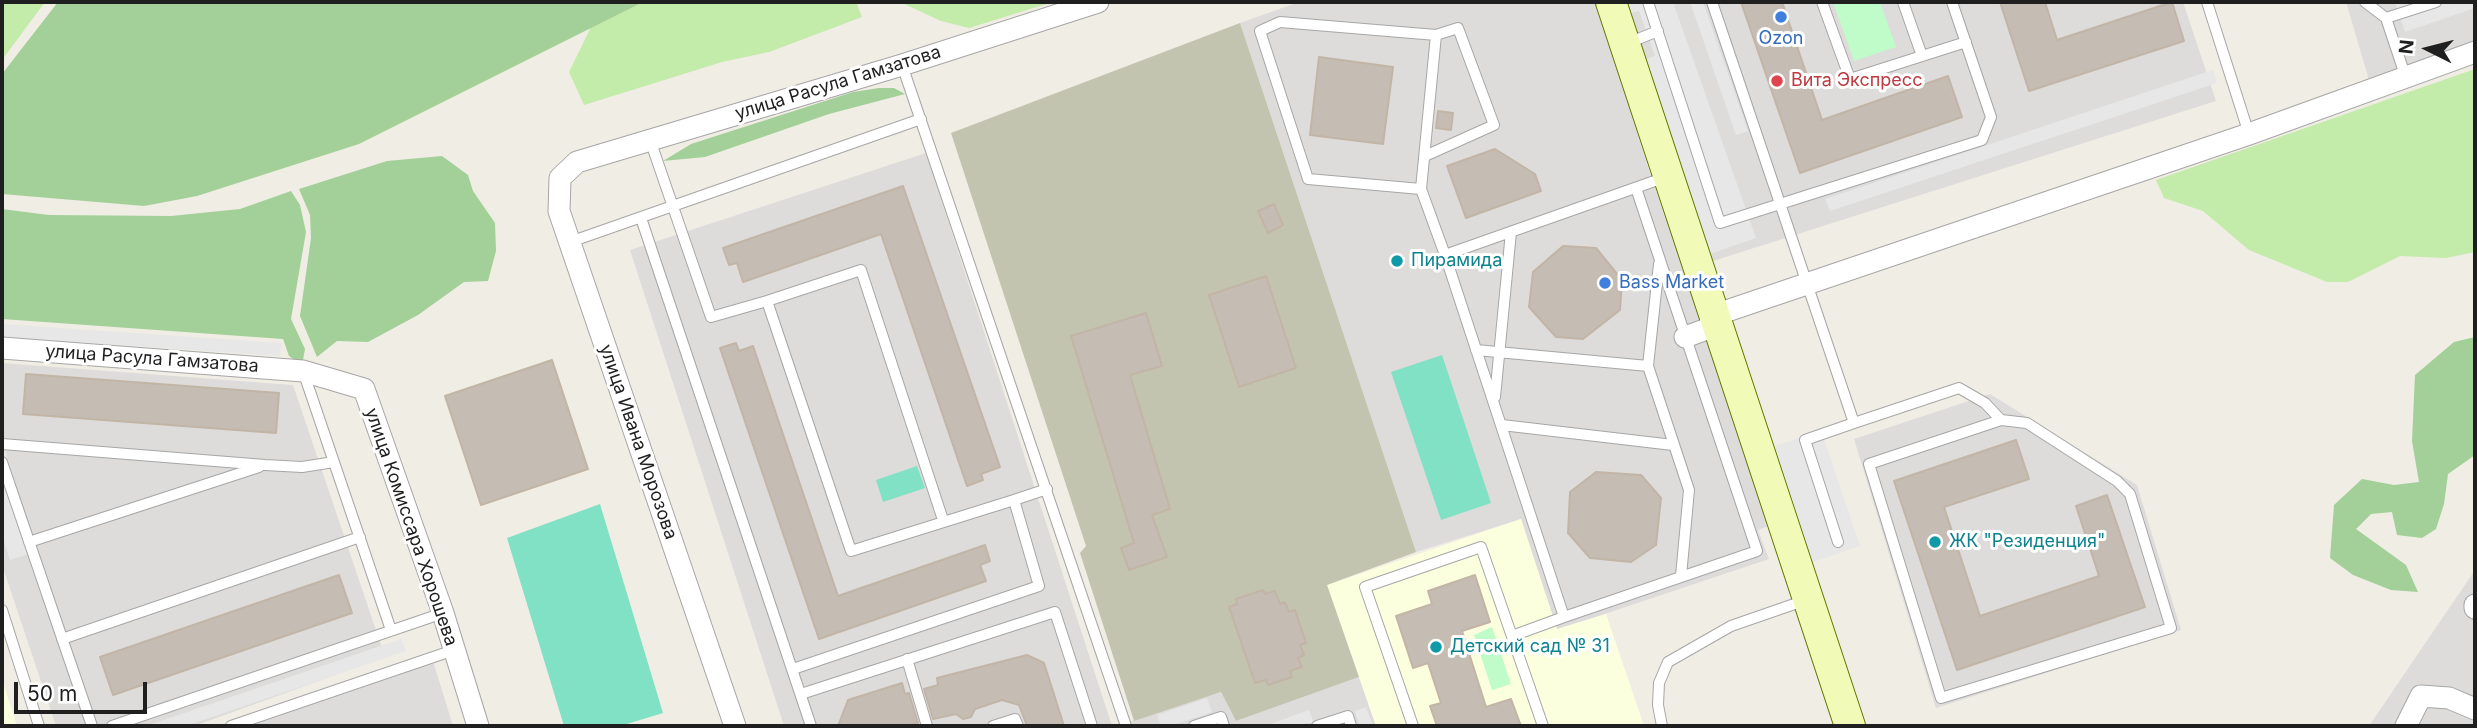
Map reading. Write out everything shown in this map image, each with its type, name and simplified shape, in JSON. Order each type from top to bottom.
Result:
[{"type":"main road","points":[[1611,2],[1850,726]]},
{"type":"street","name":"улица Расула Гамзатова","points":[[577,162],[902,65],[1098,2]]},
{"type":"street","points":[[1685,337],[1707,329],[1715,315],[2249,134],[2475,52]]},
{"type":"street","name":"улица Ивана Морозова","points":[[577,162],[560,178],[559,211],[735,726]]},
{"type":"street","name":"улица Расула Гамзатова","points":[[2,348],[303,370]]},
{"type":"street","name":"улица Комиссара Хорошева","points":[[303,370],[364,389],[443,613],[478,726]]},
{"type":"street","points":[[2406,726],[2421,696],[2449,698],[2475,709]]},
{"type":"lane","points":[[1648,2],[1720,223],[1982,140],[1991,117],[1952,2]]},
{"type":"lane","points":[[1712,2],[1854,423]]},
{"type":"lane","points":[[1822,2],[1850,79],[1966,42]]},
{"type":"lane","points":[[1903,2],[1922,56]]},
{"type":"lane","points":[[2207,2],[2249,134]]},
{"type":"lane","points":[[2365,2],[2386,18],[2406,78]]},
{"type":"lane","points":[[2386,18],[2436,2]]},
{"type":"lane","points":[[1421,189],[1308,179],[1260,31],[1280,22],[1436,36],[1458,28],[1494,125],[1425,156]]},
{"type":"lane","points":[[1625,44],[1658,31]]},
{"type":"lane","points":[[1436,36],[1421,189],[1564,617]]},
{"type":"lane","points":[[902,65],[1126,726]]},
{"type":"lane","points":[[570,242],[921,119]]},
{"type":"lane","points":[[650,140],[711,317],[861,270],[943,520]]},
{"type":"lane","points":[[1445,255],[1669,177]]},
{"type":"lane","points":[[1512,636],[1757,551],[1636,188]]},
{"type":"lane","points":[[641,218],[811,726]]},
{"type":"lane","points":[[1494,404],[1511,232]]},
{"type":"lane","points":[[1660,261],[1648,366],[1689,490],[1681,576]]},
{"type":"lane","points":[[767,301],[851,551],[1047,488]]},
{"type":"lane","points":[[1476,350],[1648,366]]},
{"type":"lane","points":[[303,370],[391,631]]},
{"type":"lane","points":[[1838,542],[1805,440],[1959,388],[1984,403],[2001,420],[2027,423],[2117,481],[2130,494],[2171,628],[1941,698],[1869,464],[2001,420]]},
{"type":"lane","points":[[1502,425],[1673,445]]},
{"type":"lane","points":[[2,444],[265,465],[302,467],[334,462]]},
{"type":"lane","points":[[2,462],[92,726]]},
{"type":"lane","points":[[29,542],[265,465]]},
{"type":"lane","points":[[793,669],[1039,586],[1014,500]]},
{"type":"lane","points":[[62,639],[360,537]]},
{"type":"lane","points":[[1413,726],[1365,587],[1480,547],[1543,726]]},
{"type":"lane","points":[[1662,726],[1658,705],[1659,683],[1668,662],[1731,626],[1809,599]]},
{"type":"lane","points":[[2,610],[39,726]]},
{"type":"lane","points":[[801,694],[1055,612],[1092,726]]},
{"type":"lane","points":[[112,726],[443,613]]},
{"type":"lane","points":[[230,726],[454,649]]},
{"type":"lane","points":[[908,659],[927,726]]},
{"type":"lane","points":[[1317,726],[1348,716],[1351,726]]},
{"type":"lane","points":[[1194,726],[1221,717],[1224,726]]},
{"type":"lane","points":[[993,726],[1015,719],[1018,726]]},
{"type":"shaded area","points":[[1299,2],[1597,2],[1648,167],[1771,525],[1758,530],[1769,559],[1557,630],[1521,519],[1416,552],[1240,23]]},
{"type":"shaded area","points":[[1624,2],[1673,2],[1756,238],[1710,254],[1642,61],[1655,56],[1639,11],[1628,14]]},
{"type":"shaded area","points":[[1628,2],[2183,2],[2216,101],[1710,262]]},
{"type":"shaded area","points":[[1690,2],[1703,2],[1748,131],[1736,135]]},
{"type":"shaded area","points":[[2346,2],[2475,2],[2475,63],[2374,97]]},
{"type":"shaded area","points":[[2395,2],[2475,2],[2475,8],[2405,32]]},
{"type":"shaded area","points":[[1240,23],[1416,552],[1327,585],[1359,677],[1236,721],[1221,692],[1134,721],[1080,553],[1086,546],[951,133]]},
{"type":"shaded area","points":[[2213,70],[2217,83],[1830,211],[1825,199]]},
{"type":"shaded area","points":[[926,153],[1112,726],[784,726],[630,250]]},
{"type":"shaded area","points":[[2,324],[282,343],[280,356],[2,337]]},
{"type":"shaded area","points":[[2,363],[293,385],[385,657],[194,726],[56,726],[2,565]]},
{"type":"shaded area","points":[[1990,394],[2137,485],[2181,630],[1936,708],[1854,439]]},
{"type":"shaded area","points":[[1821,430],[1860,546],[1813,562],[1775,446]]},
{"type":"shaded area","points":[[4,447],[37,551],[10,560],[2,535]]},
{"type":"shaded area","points":[[1521,519],[1557,629],[1606,614],[1644,726],[1376,726],[1327,585]]},
{"type":"shaded area","points":[[2475,570],[2475,726],[2369,726]]},
{"type":"shaded area","points":[[401,639],[406,651],[186,726],[146,726]]},
{"type":"shaded area","points":[[433,661],[453,726],[246,726]]},
{"type":"shaded area","points":[[1359,677],[1376,726],[1117,726],[1221,692],[1236,721]]},
{"type":"shaded area","points":[[2,679],[17,726],[2,726]]},
{"type":"shaded area","points":[[1207,698],[1212,712],[1170,726],[1161,726],[1157,715]]},
{"type":"shaded area","points":[[1366,707],[1373,726],[1360,726],[1355,711]]},
{"type":"shaded area","points":[[1309,710],[1314,723],[1265,726]]},
{"type":"green space","points":[[2,2],[45,2],[2,60]]},
{"type":"green space","points":[[58,2],[643,2],[359,144],[197,196],[144,206],[2,194],[2,74]]},
{"type":"green space","points":[[643,2],[856,2],[862,17],[769,52],[722,62],[584,105],[569,72],[592,25]]},
{"type":"green space","points":[[900,2],[1053,2],[969,28],[941,21]]},
{"type":"green space","points":[[1833,2],[1880,2],[1896,47],[1854,61]]},
{"type":"green space","points":[[2475,69],[2475,252],[2446,258],[2400,256],[2348,282],[2327,282],[2249,250],[2203,211],[2164,198],[2156,180]]},
{"type":"green space","points":[[894,88],[905,94],[829,114],[705,157],[663,161],[691,144],[853,92]]},
{"type":"green space","points":[[442,156],[468,175],[473,191],[495,223],[496,251],[488,281],[464,282],[418,315],[368,342],[337,341],[317,357],[300,316],[311,238],[310,215],[299,189],[387,161]]},
{"type":"green space","points":[[291,191],[300,205],[306,232],[291,319],[305,349],[303,360],[296,361],[289,356],[283,339],[2,319],[2,209],[49,215],[171,216],[240,209]]},
{"type":"green space","points":[[2475,337],[2475,455],[2448,474],[2444,504],[2436,529],[2422,538],[2397,535],[2392,512],[2371,514],[2356,529],[2406,565],[2418,592],[2391,590],[2353,575],[2330,558],[2334,505],[2362,479],[2394,485],[2419,482],[2412,441],[2415,375],[2454,342]]},
{"type":"green space","points":[[1442,355],[1491,503],[1441,520],[1391,372]]},
{"type":"green space","points":[[917,466],[925,488],[883,502],[876,480]]},
{"type":"green space","points":[[600,504],[663,713],[620,726],[564,726],[507,538]]},
{"type":"green space","points":[[1492,627],[1511,684],[1492,690],[1474,635]]},
{"type":"building","points":[[1741,2],[1782,2],[1822,120],[1948,76],[1962,117],[1800,173]]},
{"type":"building","points":[[2000,2],[2045,2],[2057,40],[2172,2],[2184,41],[2029,91]]},
{"type":"building","points":[[1319,57],[1393,67],[1383,144],[1310,135]]},
{"type":"building","points":[[1438,111],[1453,113],[1451,130],[1436,128]]},
{"type":"building","points":[[1495,149],[1535,174],[1541,191],[1466,218],[1447,166]]},
{"type":"building","points":[[903,186],[1000,467],[981,474],[983,480],[967,486],[881,234],[743,282],[737,263],[729,265],[723,248]]},
{"type":"building","points":[[1274,204],[1283,225],[1268,233],[1258,211]]},
{"type":"building","points":[[1563,246],[1596,248],[1622,280],[1620,310],[1583,339],[1556,337],[1529,307],[1533,272]]},
{"type":"building","points":[[1266,276],[1296,368],[1239,387],[1209,295]]},
{"type":"building","points":[[1146,313],[1162,366],[1130,375],[1170,509],[1152,515],[1167,557],[1129,570],[1121,548],[1134,543],[1071,336]]},
{"type":"building","points":[[736,343],[739,351],[753,346],[838,596],[985,545],[990,561],[980,565],[986,581],[819,639],[720,348]]},
{"type":"building","points":[[552,360],[588,469],[481,505],[445,396]]},
{"type":"building","points":[[26,374],[279,393],[276,433],[23,414]]},
{"type":"building","name":"ЖК \"Резиденция\"","points":[[2016,440],[2029,479],[1944,507],[1980,616],[2099,576],[2076,506],[2107,495],[2145,607],[1957,670],[1894,481]]},
{"type":"building","points":[[1596,472],[1641,475],[1661,498],[1656,545],[1631,562],[1590,558],[1568,533],[1570,492]]},
{"type":"building","points":[[339,575],[352,613],[113,695],[100,657]]},
{"type":"building","name":"Детский сад № 31","points":[[1475,575],[1490,622],[1462,631],[1486,707],[1511,699],[1521,726],[1437,726],[1430,706],[1441,703],[1428,663],[1413,668],[1396,616],[1432,604],[1428,591]]},
{"type":"building","points":[[1263,590],[1265,594],[1275,591],[1280,604],[1285,602],[1289,612],[1295,610],[1306,643],[1300,645],[1304,655],[1298,658],[1302,667],[1290,671],[1292,677],[1268,685],[1266,680],[1255,683],[1229,607],[1237,604],[1236,599]]},
{"type":"building","points":[[1027,655],[1044,663],[1064,726],[1027,726],[1019,705],[1002,700],[975,709],[971,717],[963,719],[956,714],[933,719],[924,689],[938,685],[937,678]]},
{"type":"building","points":[[902,683],[905,694],[909,693],[918,723],[907,726],[838,726],[848,700]]},
{"type":"place","name":"Ozon","points":[[1781,17]]},
{"type":"place","name":"Вита Экспресс","points":[[1777,81]]},
{"type":"place","name":"Пирамида","points":[[1397,261]]},
{"type":"place","name":"Bass Market","points":[[1605,283]]},
{"type":"place","name":"ЖК \"Резиденция\"","points":[[1935,542]]},
{"type":"place","name":"Детский сад № 31","points":[[1436,647]]}]
